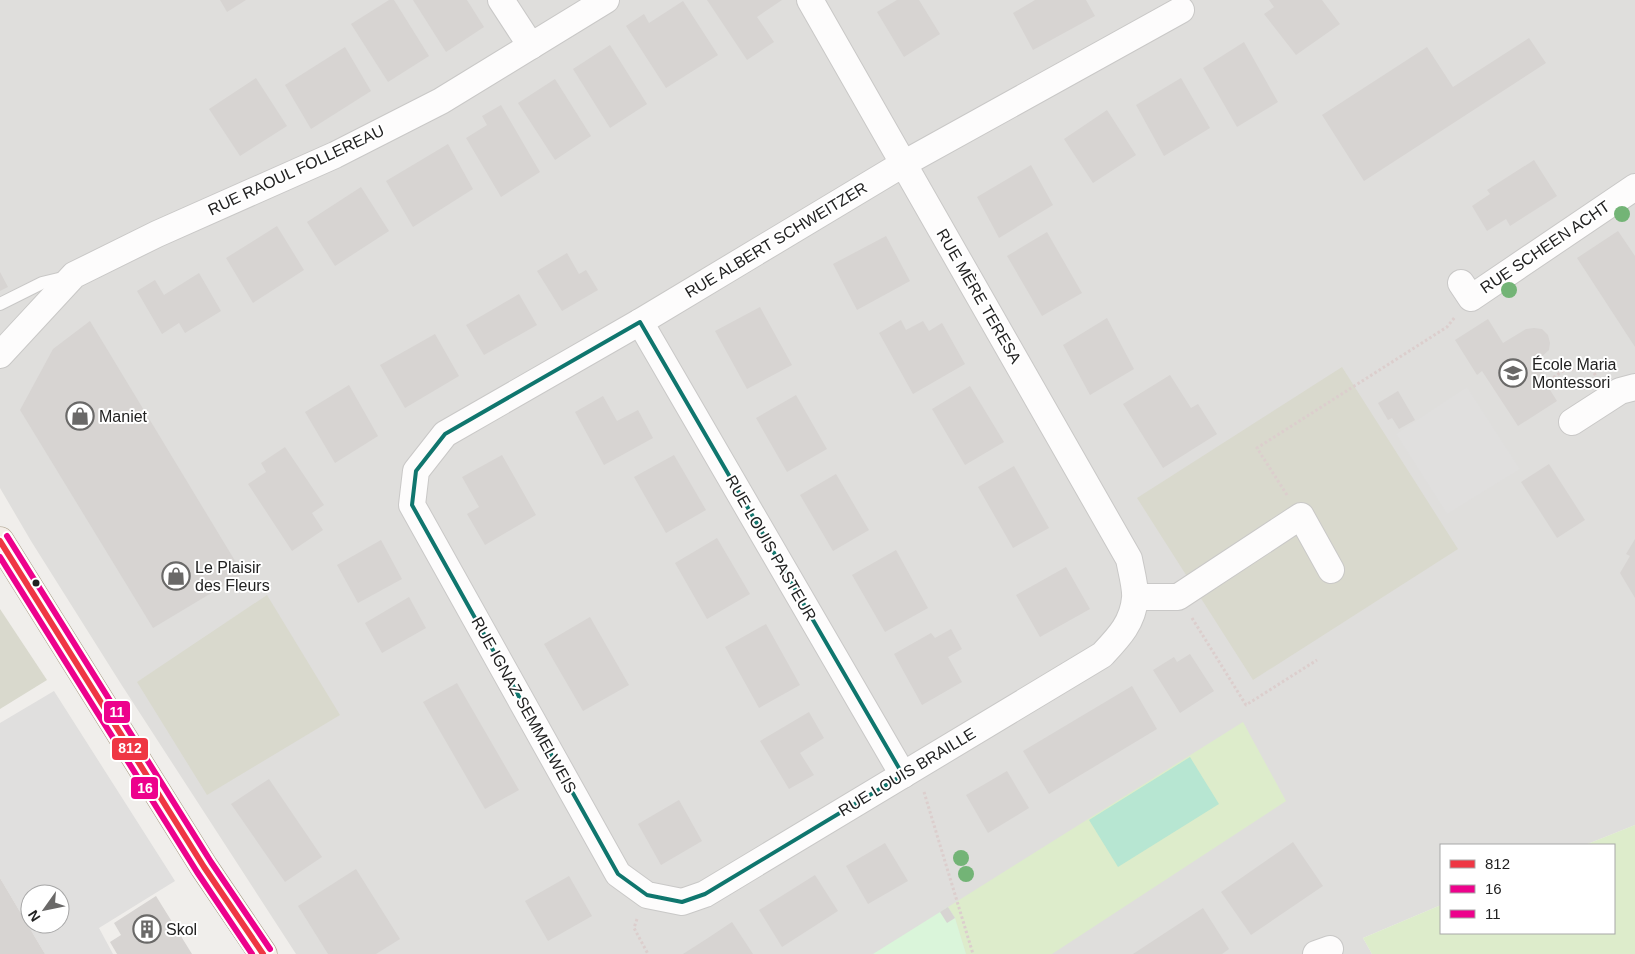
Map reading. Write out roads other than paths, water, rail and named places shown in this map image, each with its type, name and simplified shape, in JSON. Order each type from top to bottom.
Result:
[{"type":"main road","points":[[0,541],[195,853],[262,954]]},
{"type":"street","points":[[501,0],[531,46]]},
{"type":"street","name":"RUE RAOUL FOLLEREAU","points":[[0,355],[74,275],[157,234],[344,150],[441,101],[606,0]]},
{"type":"street","name":"RUE MÈRE TERESA","points":[[810,0],[1129,559],[1136,597]]},
{"type":"street","name":"RUE ALBERT SCHWEITZER","points":[[412,506],[416,471],[445,434],[640,322],[903,164],[1181,10]]},
{"type":"street","name":"RUE SCHEEN ACHT","points":[[1466,290],[1635,187]]},
{"type":"street","name":"RUE LOUIS PASTEUR","points":[[640,322],[909,771]]},
{"type":"street","points":[[1572,422],[1620,391],[1635,387]]},
{"type":"street","name":"RUE IGNAZ SEMMELWEIS","points":[[412,506],[618,874],[647,895]]},
{"type":"street","points":[[1136,597],[1178,597],[1301,516],[1331,570]]},
{"type":"street","name":"RUE LOUIS BRAILLE","points":[[647,895],[682,902],[705,894],[1102,655],[1120,637],[1129,623],[1136,597]]},
{"type":"lane","points":[[0,304],[42,284],[74,275]]},
{"type":"place","name":"École Maria Montessori","points":[[1513,373]]},
{"type":"place","name":"Maniet","points":[[80,416]]},
{"type":"place","name":"Le Plaisir des Fleurs","points":[[176,576]]},
{"type":"place","name":"Skol","points":[[147,929]]}]
